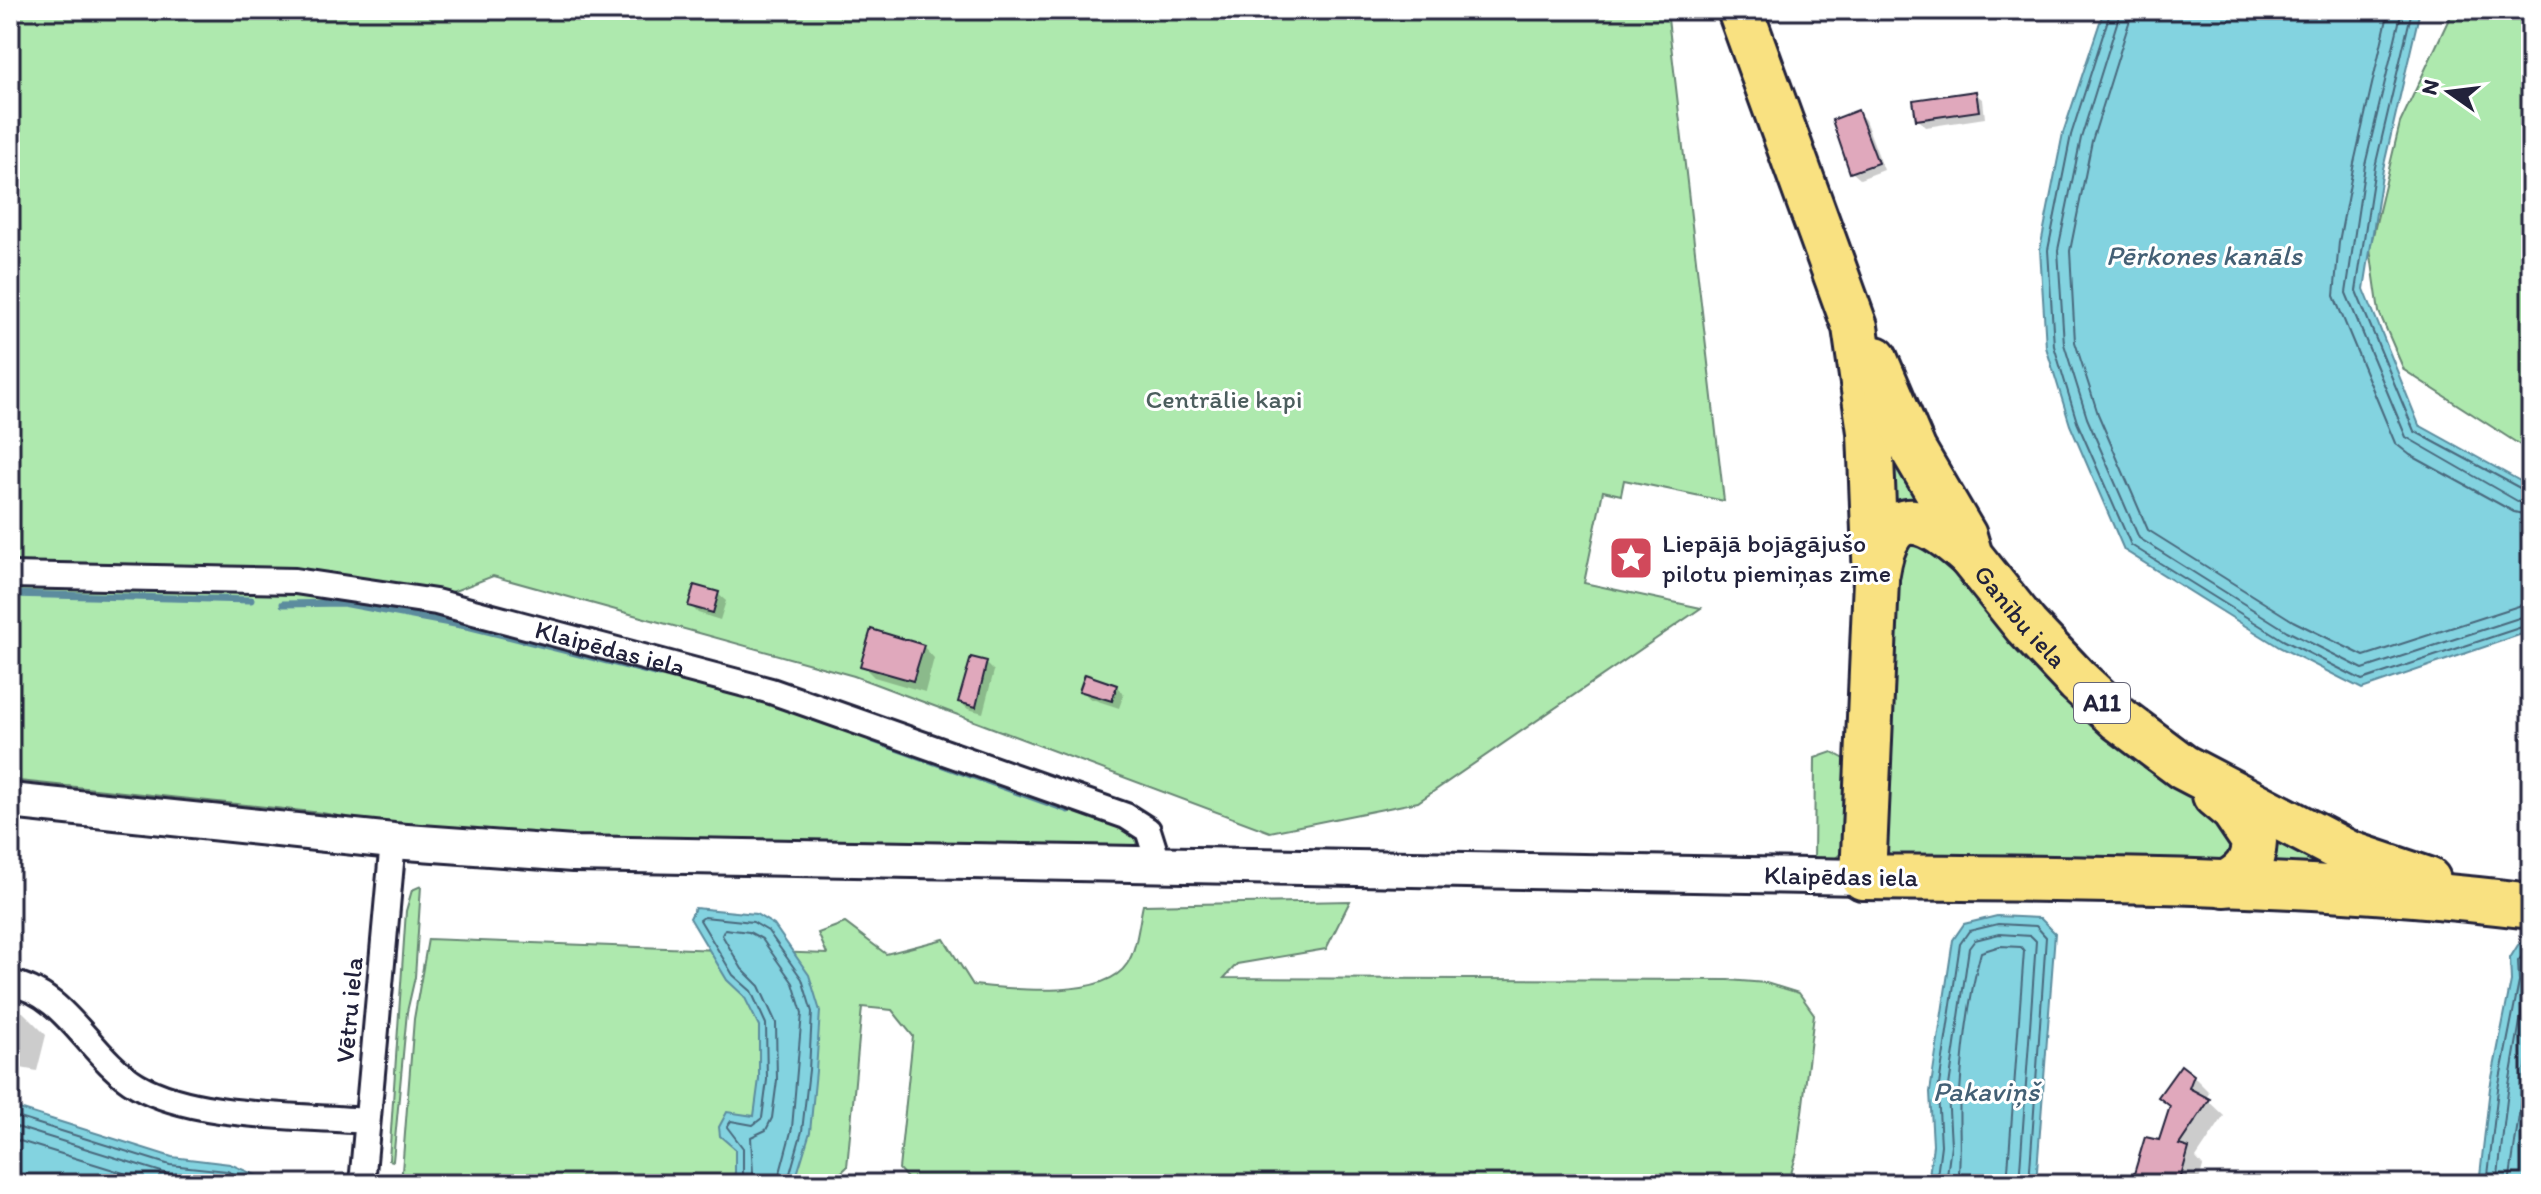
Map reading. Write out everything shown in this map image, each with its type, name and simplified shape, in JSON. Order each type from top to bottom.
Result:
[{"type":"highway","name":"Ganību iela","points":[[1740,10],[1855,327],[1870,432],[1876,580],[1863,877]]},
{"type":"highway","name":"Ganību iela","points":[[1855,327],[1866,340],[1914,451],[1964,536],[1970,556],[2026,626],[2119,719],[2183,767],[2348,853],[2415,877],[2519,905]]},
{"type":"highway","points":[[1876,580],[1880,550],[1893,528],[1913,521],[1940,529],[1970,556]]},
{"type":"highway","points":[[2183,767],[2233,810],[2254,841],[2245,873],[2225,884]]},
{"type":"highway","name":"Klaipēdas iela","points":[[1863,877],[2225,884],[2519,905]]},
{"type":"main road","name":"Klaipēdas iela","points":[[10,801],[393,841],[573,854],[1863,877]]},
{"type":"street","name":"Klaipēdas iela","points":[[10,575],[295,581],[436,602],[771,691],[1126,816],[1148,830],[1154,849],[1150,866]]},
{"type":"street","name":"Vētru iela","points":[[362,1184],[393,841]]},
{"type":"street","points":[[10,983],[28,986],[50,1000],[107,1061],[136,1084],[173,1102],[367,1121]]},
{"type":"green space","name":"Centrālie kapi","points":[[10,10],[1667,10],[1724,501],[1624,480],[1621,495],[1603,491],[1584,583],[1701,608],[1418,802],[1270,832],[854,676],[493,576],[413,607],[696,675],[1138,833],[1135,851],[531,840],[401,827],[322,813],[10,780]]},
{"type":"green space","points":[[2453,10],[2531,10],[2531,452],[2404,370],[2379,312],[2370,248],[2400,123]]},
{"type":"green space","points":[[1893,460],[1923,508],[1890,520]]},
{"type":"green space","points":[[1925,538],[2237,839],[2232,862],[1894,858],[1884,849],[1889,578],[1908,542]]},
{"type":"green space","points":[[1832,752],[1850,762],[1847,847],[1832,862],[1814,862],[1815,758]]},
{"type":"green space","points":[[2263,834],[2342,874],[2260,861]]},
{"type":"green space","points":[[421,886],[415,977],[407,1012],[393,1161],[389,1160],[406,911],[412,890]]},
{"type":"green space","points":[[1350,901],[1326,949],[1237,964],[1224,978],[1728,980],[1766,983],[1799,993],[1814,1014],[1797,1153],[1788,1184],[912,1184],[899,1169],[913,1036],[892,1010],[862,1007],[847,1167],[829,1184],[401,1184],[414,1019],[428,939],[827,954],[818,933],[845,923],[886,954],[944,939],[973,985],[1056,990],[1099,983],[1127,964],[1143,905]]},
{"type":"water","name":"Pērkones kanāls","points":[[2104,10],[2420,10],[2383,169],[2364,289],[2419,425],[2531,487],[2531,631],[2362,689],[2279,647],[2124,550],[2070,425],[2046,347],[2040,249],[2063,133]]},
{"type":"water","points":[[695,908],[756,914],[774,925],[809,975],[820,1011],[816,1071],[810,1132],[794,1184],[727,1184],[735,1173],[735,1149],[720,1136],[719,1127],[727,1112],[754,1116],[759,1079],[759,1026],[744,996],[727,980],[690,918]]},
{"type":"water","name":"Pakaviņš","points":[[1997,916],[2040,918],[2055,933],[2036,1184],[1928,1184],[1933,1145],[1930,1092],[1953,940],[1964,924]]},
{"type":"water","points":[[2531,936],[2531,1184],[2479,1184],[2490,1088],[2511,981],[2510,958],[2518,945]]},
{"type":"water","points":[[10,1106],[172,1157],[230,1164],[276,1184],[10,1183]]},
{"type":"building","points":[[1976,91],[1979,111],[1916,120],[1913,100]]},
{"type":"building","points":[[1858,110],[1878,163],[1850,173],[1832,120]]},
{"type":"building","points":[[694,585],[719,592],[713,613],[688,606]]},
{"type":"building","points":[[871,629],[924,645],[913,681],[860,666]]},
{"type":"building","points":[[971,657],[987,661],[976,707],[958,702]]},
{"type":"building","points":[[1085,674],[1117,685],[1112,701],[1079,691]]},
{"type":"building","points":[[2181,1065],[2194,1075],[2189,1088],[2210,1099],[2179,1145],[2189,1148],[2179,1184],[2131,1184],[2145,1137],[2159,1140],[2170,1106],[2158,1097]]},
{"type":"waterway","points":[[10,594],[251,600]]},
{"type":"waterway","points":[[283,604],[343,603],[471,627],[659,674]]},
{"type":"waterway","points":[[871,739],[1068,810]]},
{"type":"place","name":"Liepājā bojāgājušo pilotu piemiņas zīme","points":[[1631,558]]}]
